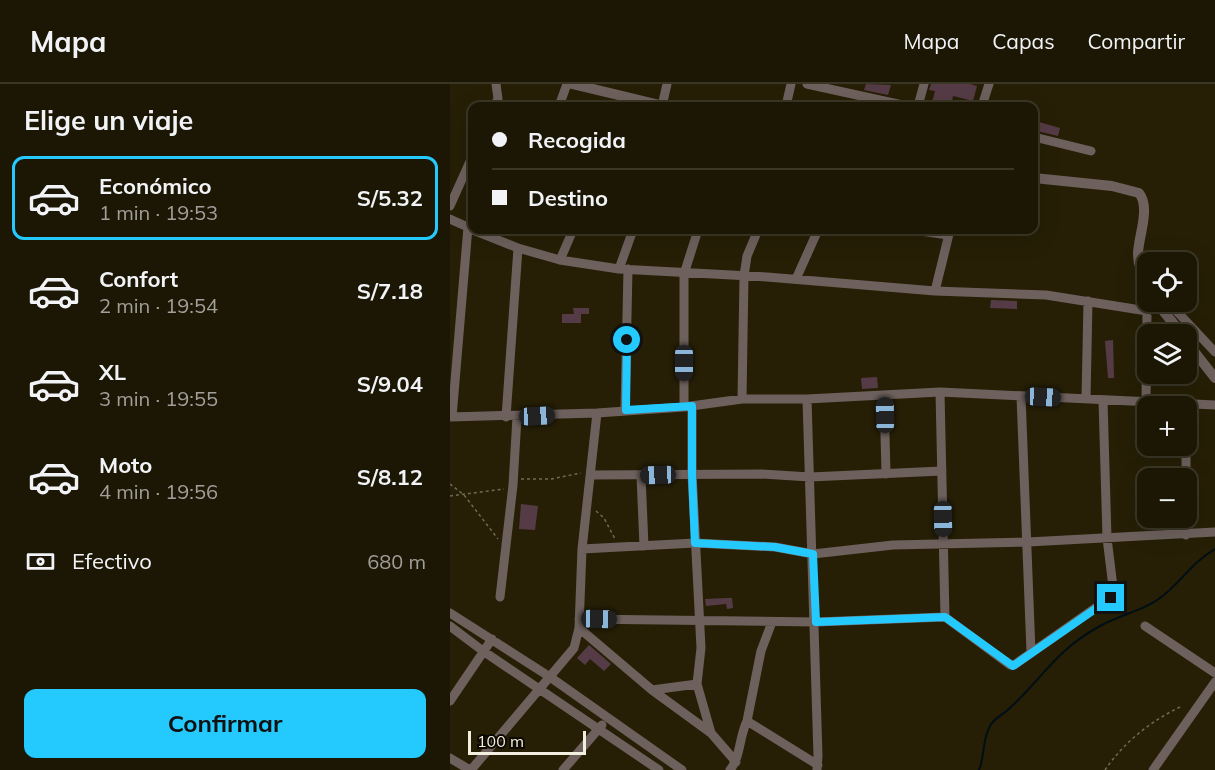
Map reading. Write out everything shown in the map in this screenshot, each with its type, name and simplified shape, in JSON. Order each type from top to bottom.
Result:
[{"type":"street","points":[[496,84],[496,102]]},
{"type":"street","points":[[561,102],[569,84],[625,102]]},
{"type":"street","points":[[664,102],[668,84]]},
{"type":"street","points":[[787,102],[791,84]]},
{"type":"street","points":[[807,84],[889,102]]},
{"type":"street","points":[[919,102],[924,84]]},
{"type":"street","points":[[983,102],[989,84]]},
{"type":"street","points":[[1038,138],[1091,151]]},
{"type":"street","points":[[450,206],[452,195],[468,165]]},
{"type":"street","points":[[1038,178],[1112,186],[1139,193],[1144,203],[1138,252]]},
{"type":"street","points":[[450,219],[468,228]]},
{"type":"street","points":[[470,234],[451,417],[517,417],[597,413],[742,399],[807,399],[940,392],[1137,402]]},
{"type":"street","points":[[483,234],[518,249],[560,260],[623,269],[796,279],[935,291],[1046,295],[1137,310]]},
{"type":"street","points":[[499,241],[502,234]]},
{"type":"street","points":[[560,260],[571,234]]},
{"type":"street","points":[[626,410],[623,269],[632,234]]},
{"type":"street","points":[[697,234],[684,274],[688,406],[701,648],[697,684],[711,733]]},
{"type":"street","points":[[742,399],[744,276],[747,256],[756,234]]},
{"type":"street","points":[[796,279],[816,234]]},
{"type":"street","points":[[935,291],[949,234]]},
{"type":"street","points":[[506,417],[518,249]]},
{"type":"street","points":[[1086,399],[1088,301]]},
{"type":"street","points":[[1146,396],[1147,312]]},
{"type":"street","points":[[1171,312],[1215,352]]},
{"type":"street","points":[[1197,355],[1215,378]]},
{"type":"street","points":[[940,392],[945,617]]},
{"type":"street","points":[[884,395],[886,474]]},
{"type":"street","points":[[1021,396],[1031,652]]},
{"type":"street","points":[[807,399],[816,622],[817,768]]},
{"type":"street","points":[[579,624],[700,620],[816,622],[945,617],[1012,666],[1114,595],[1107,538],[1103,400]]},
{"type":"street","points":[[1197,406],[1215,405]]},
{"type":"street","points":[[450,758],[470,770],[574,648],[579,624],[582,549],[597,413]]},
{"type":"street","points":[[500,597],[513,484],[517,417]]},
{"type":"street","points":[[591,475],[692,474],[810,477],[942,471]]},
{"type":"street","points":[[641,476],[644,546]]},
{"type":"street","points":[[1186,528],[1186,535]]},
{"type":"street","points":[[582,549],[695,543],[775,547],[813,554],[943,542],[1028,542],[1215,532]]},
{"type":"street","points":[[450,613],[550,677],[682,770]]},
{"type":"street","points":[[730,770],[736,762],[761,651],[772,622]]},
{"type":"street","points":[[579,624],[652,690],[711,733],[736,762]]},
{"type":"street","points":[[450,626],[655,769],[661,756]]},
{"type":"street","points":[[1145,626],[1215,673]]},
{"type":"street","points":[[451,697],[492,639]]},
{"type":"street","points":[[1152,770],[1215,682]]},
{"type":"street","points":[[652,690],[697,684]]},
{"type":"street","points":[[563,770],[608,718]]},
{"type":"street","points":[[747,721],[817,768]]},
{"type":"path","points":[[450,484],[464,495],[505,550]]},
{"type":"path","points":[[587,506],[604,518],[619,547]]},
{"type":"path","points":[[1105,770],[1123,747],[1149,726],[1180,707]]},
{"type":"building","points":[[866,84],[891,85],[888,95],[864,90]]},
{"type":"building","points":[[931,84],[977,86],[973,101],[953,96],[952,102],[932,102],[935,91],[929,90]]},
{"type":"building","points":[[1039,122],[1060,128],[1058,136],[1038,131]]},
{"type":"building","points":[[991,300],[1017,301],[1017,309],[990,308]]},
{"type":"building","points":[[573,308],[589,308],[589,314],[581,314],[581,323],[562,323],[562,314],[574,314]]},
{"type":"building","points":[[1113,340],[1114,378],[1108,378],[1105,341]]},
{"type":"building","points":[[877,377],[878,388],[862,389],[861,378]]},
{"type":"building","points":[[521,504],[538,506],[535,530],[519,529]]},
{"type":"building","points":[[732,598],[733,608],[727,609],[726,604],[706,606],[705,599]]},
{"type":"building","points":[[589,645],[611,664],[604,671],[590,659],[585,665],[577,658]]},
{"type":"waterway","points":[[979,770],[987,731],[992,723],[1008,710],[1052,663],[1087,634],[1157,600],[1215,549]]},
{"type":"route","points":[[627,340],[626,410],[692,406],[695,543],[775,547],[813,554],[816,622],[945,617],[1013,666],[1111,598]]}]
